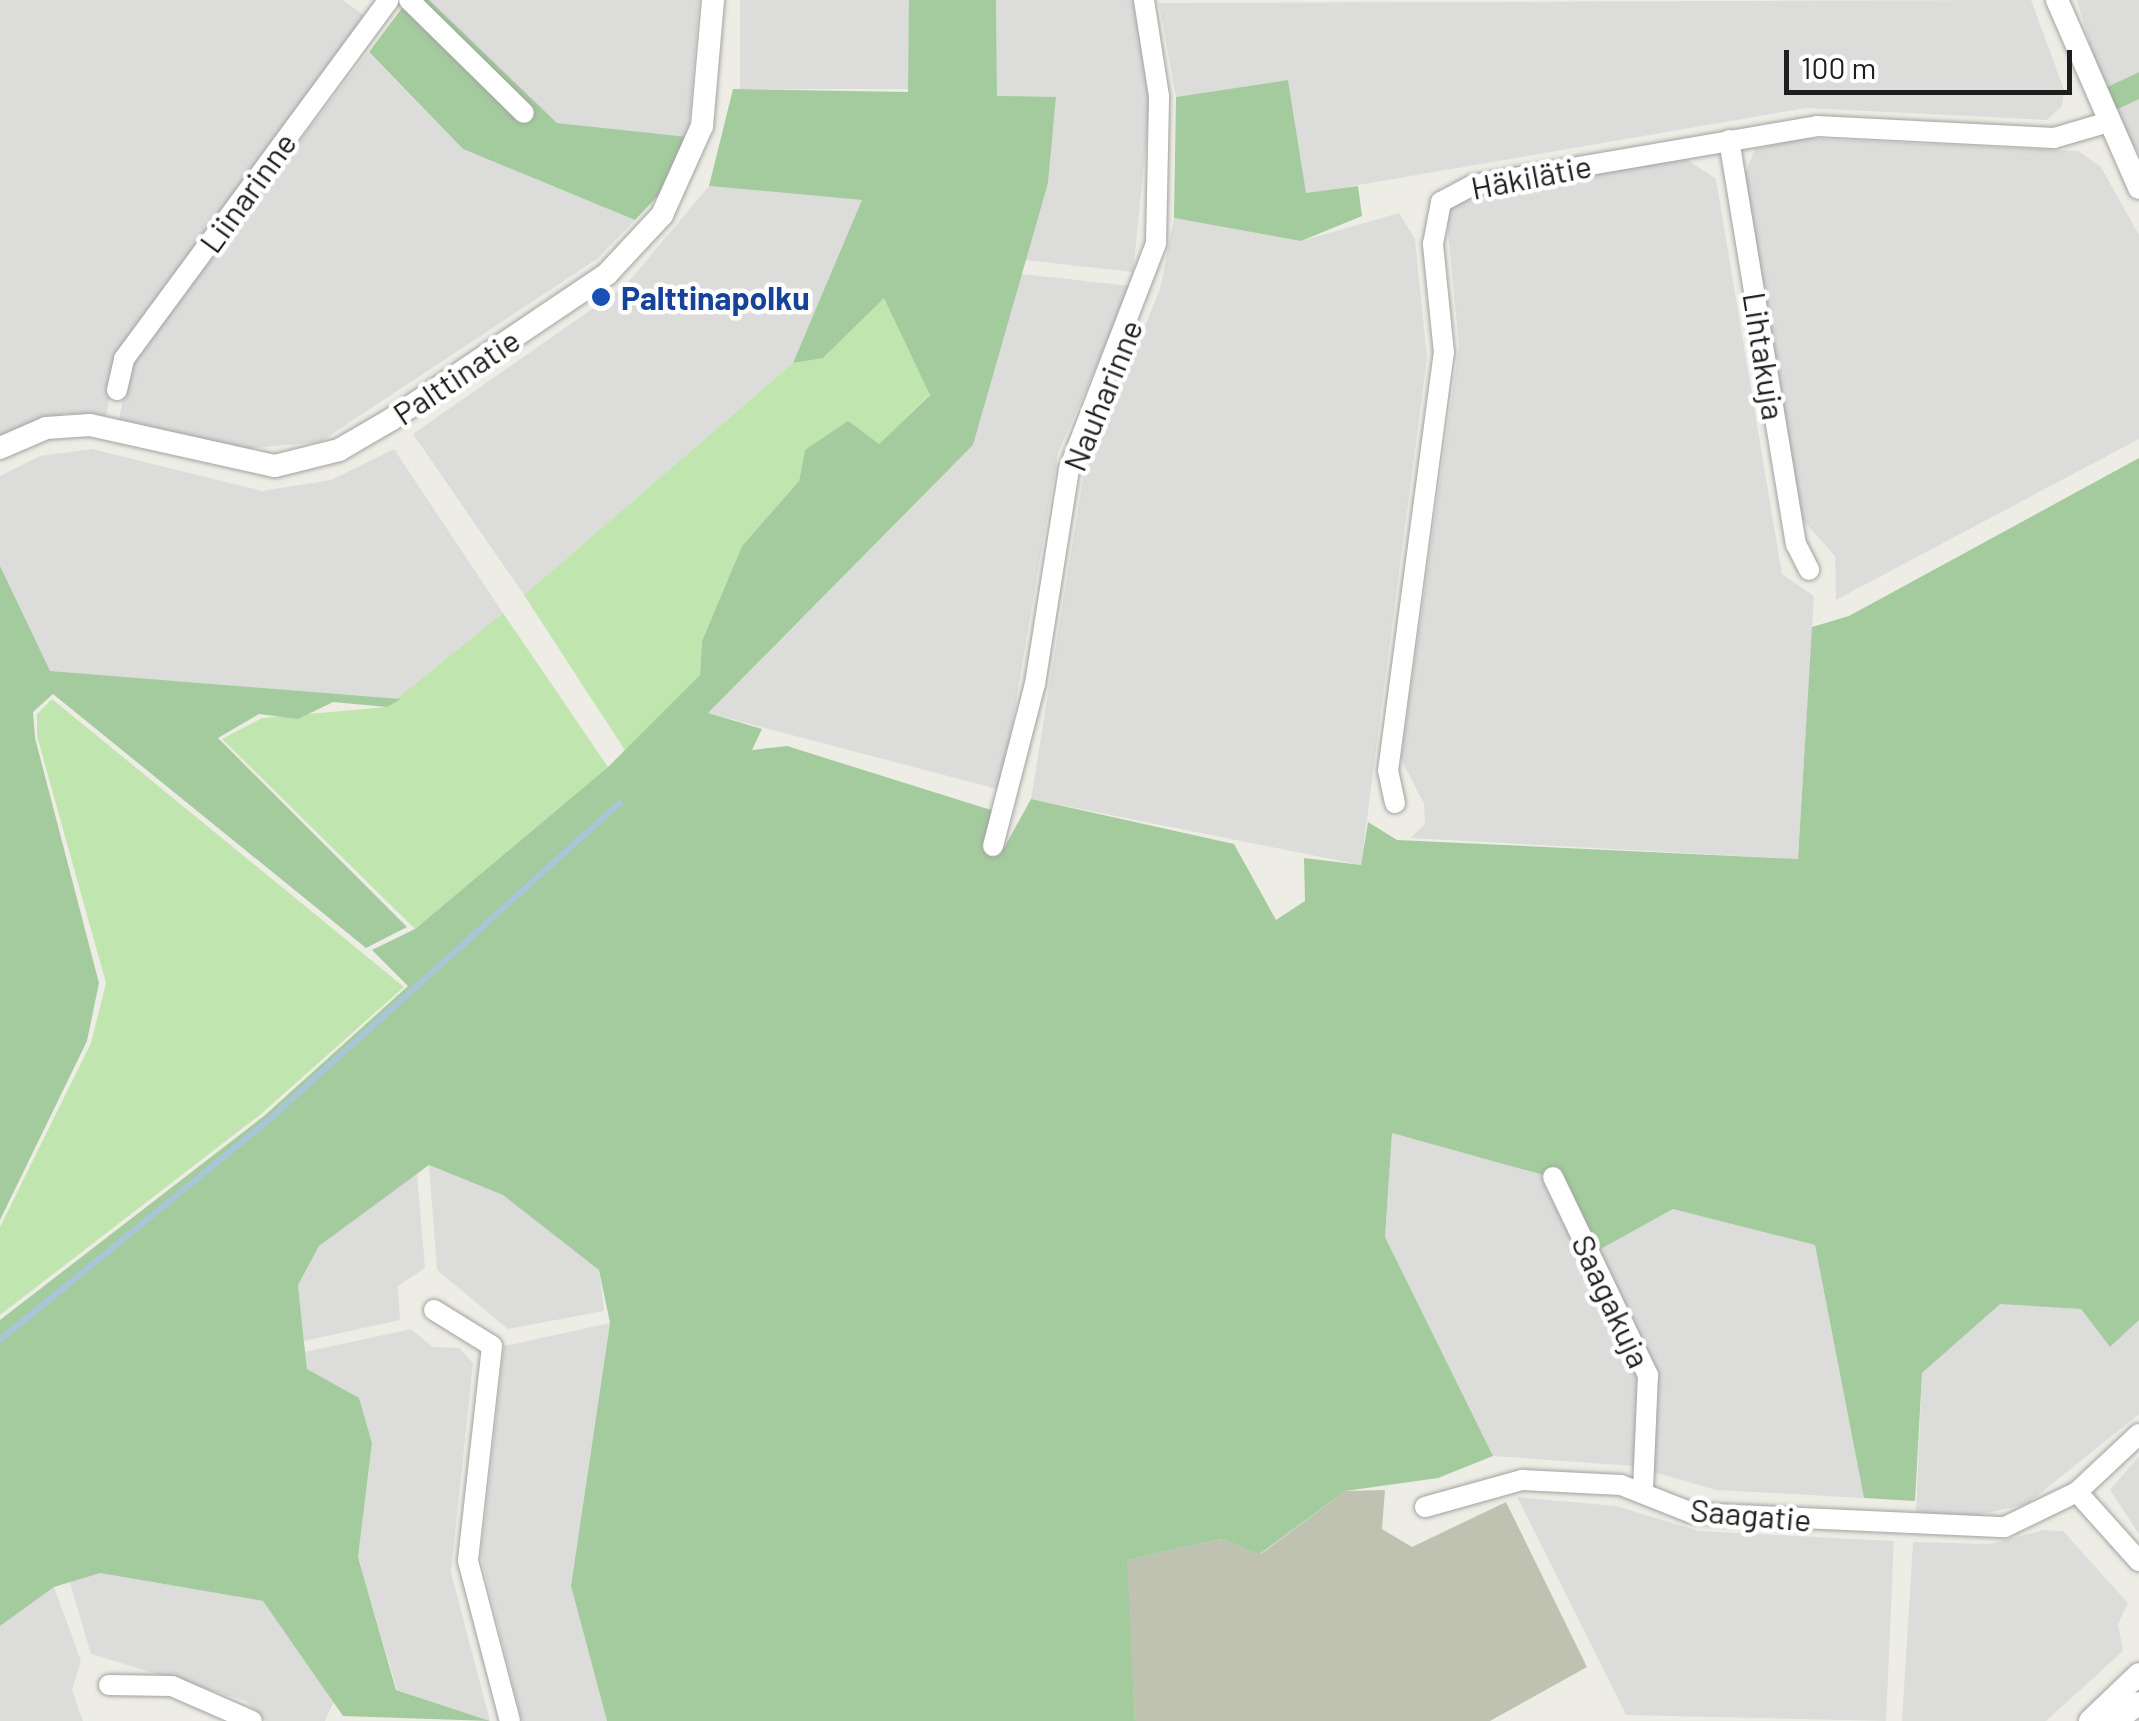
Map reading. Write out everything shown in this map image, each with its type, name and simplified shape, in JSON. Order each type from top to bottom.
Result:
[{"type":"street","name":"Liinarinne","points":[[116,390],[124,359],[390,0]]},
{"type":"street","points":[[408,0],[524,113]]},
{"type":"street","name":"Palttinatie","points":[[0,448],[46,428],[90,425],[275,466],[339,450],[392,419],[607,274],[662,215],[702,126],[713,0]]},
{"type":"street","name":"Nauharinne","points":[[993,846],[1035,684],[1069,469],[1156,243],[1159,96],[1144,0]]},
{"type":"street","points":[[2057,0],[2105,123],[2139,188]]},
{"type":"street","name":"Häkilätie","points":[[1394,803],[1388,771],[1444,353],[1433,244],[1441,202],[1473,185],[1818,126],[2054,138],[2105,123]]},
{"type":"street","name":"Lihtakuja","points":[[1729,140],[1796,544],[1809,570]]},
{"type":"street","name":"Saagakuja","points":[[1553,1176],[1648,1375],[1642,1491]]},
{"type":"street","points":[[434,1310],[492,1346],[468,1561],[510,1721]]},
{"type":"street","name":"Saagatie","points":[[1425,1507],[1522,1480],[1642,1491],[1692,1513],[1976,1528],[2034,1518],[2077,1492],[2139,1434]]},
{"type":"street","points":[[2077,1492],[2139,1561]]},
{"type":"street","points":[[2090,1721],[2139,1674]]},
{"type":"street","points":[[108,1685],[172,1686],[252,1721]]},
{"type":"street","points":[[2116,1721],[2139,1703]]},
{"type":"shaded area","points":[[0,0],[343,0],[366,17],[119,355],[106,416],[64,414],[0,438]]},
{"type":"shaded area","points":[[429,0],[699,0],[688,137],[557,123]]},
{"type":"shaded area","points":[[740,0],[909,0],[909,89],[740,89]]},
{"type":"shaded area","points":[[996,0],[1134,0],[1150,105],[1133,272],[1025,260],[1048,183],[1056,98],[997,97]]},
{"type":"shaded area","points":[[2031,0],[2064,89],[2062,106],[2047,120],[1806,108],[1306,194],[1288,80],[1176,97],[1159,3]]},
{"type":"shaded area","points":[[2077,0],[2139,0],[2139,72],[2103,89]]},
{"type":"shaded area","points":[[368,52],[463,149],[635,220],[597,259],[320,442],[243,449],[119,419],[130,362]]},
{"type":"shaded area","points":[[2139,99],[2139,154],[2114,111]]},
{"type":"shaded area","points":[[1801,138],[2078,151],[2101,167],[2139,235],[2139,439],[1836,600],[1835,556],[1799,516],[1745,174],[1755,149]]},
{"type":"shaded area","points":[[1683,157],[1716,179],[1782,574],[1814,596],[1798,859],[1410,838],[1425,824],[1424,804],[1401,759],[1459,346],[1446,211],[1474,196]]},
{"type":"shaded area","points":[[709,186],[863,200],[793,363],[524,595],[413,434],[625,286]]},
{"type":"shaded area","points":[[1399,213],[1415,239],[1427,358],[1361,865],[1031,799],[1083,478],[1160,289],[1174,218],[1301,241]]},
{"type":"shaded area","points":[[1021,274],[1132,286],[1058,453],[1001,790],[708,713],[973,445]]},
{"type":"shaded area","points":[[92,449],[262,491],[331,480],[394,449],[503,613],[401,699],[49,671],[0,566],[0,476],[40,456]]},
{"type":"shaded area","points":[[1392,1133],[1544,1175],[1637,1377],[1635,1466],[1493,1456],[1385,1237]]},
{"type":"shaded area","points":[[429,1165],[503,1195],[599,1269],[604,1311],[508,1329],[437,1270]]},
{"type":"shaded area","points":[[417,1173],[425,1268],[398,1286],[400,1320],[304,1341],[298,1285],[319,1246]]},
{"type":"shaded area","points":[[1673,1209],[1815,1245],[1864,1498],[1716,1490],[1650,1471],[1653,1370],[1599,1250]]},
{"type":"shaded area","points":[[2000,1303],[2081,1309],[2110,1347],[2139,1320],[2139,1414],[2027,1504],[1974,1516],[1916,1512],[1922,1373]]},
{"type":"shaded area","points":[[610,1323],[571,1586],[607,1721],[522,1721],[481,1557],[504,1346]]},
{"type":"shaded area","points":[[411,1329],[433,1347],[459,1348],[473,1363],[451,1572],[490,1721],[397,1690],[358,1557],[372,1443],[359,1399],[307,1369],[305,1352]]},
{"type":"shaded area","points":[[2139,1456],[2139,1534],[2110,1490]]},
{"type":"shaded area","points":[[1385,1490],[1382,1529],[1412,1547],[1506,1502],[1587,1667],[1490,1721],[1135,1721],[1126,1560],[1221,1539],[1261,1554],[1345,1491]]},
{"type":"shaded area","points":[[1517,1497],[1616,1506],[1699,1531],[1894,1541],[1886,1721],[1626,1715]]},
{"type":"shaded area","points":[[2043,1530],[2063,1531],[2128,1603],[2118,1624],[2123,1651],[2046,1721],[1902,1721],[1913,1542],[1990,1544]]},
{"type":"shaded area","points":[[100,1573],[263,1601],[336,1696],[325,1721],[266,1721],[246,1701],[91,1654],[69,1580]]},
{"type":"shaded area","points":[[54,1587],[81,1661],[72,1690],[83,1721],[0,1721],[0,1626]]},
{"type":"green space","points":[[408,0],[429,0],[557,123],[688,137],[670,183],[635,220],[463,149],[369,52]]},
{"type":"green space","points":[[909,0],[996,0],[997,96],[1056,97],[1048,183],[973,445],[708,713],[762,729],[752,750],[787,746],[991,810],[1004,848],[1031,799],[1234,844],[1276,920],[1305,901],[1304,858],[1361,865],[1368,822],[1397,840],[1798,859],[1812,627],[1849,616],[2139,458],[2139,1320],[2110,1347],[2081,1309],[2000,1304],[1922,1373],[1915,1501],[1864,1498],[1815,1245],[1673,1209],[1599,1250],[1565,1181],[1392,1133],[1385,1237],[1493,1456],[1438,1478],[1345,1491],[1260,1554],[1221,1539],[1127,1560],[1135,1721],[607,1721],[571,1586],[610,1323],[599,1270],[503,1195],[429,1165],[319,1246],[298,1285],[305,1352],[307,1369],[359,1398],[372,1443],[358,1557],[396,1690],[490,1721],[343,1716],[263,1601],[100,1573],[54,1587],[0,1626],[0,1320],[264,1116],[408,986],[372,950],[415,929],[608,767],[700,675],[702,641],[742,546],[799,481],[805,450],[848,421],[879,444],[930,395],[884,298],[823,358],[793,363],[862,200],[709,186],[733,89],[908,92]]},
{"type":"green space","points":[[2139,72],[2139,99],[2114,111],[2103,89]]},
{"type":"green space","points":[[1288,80],[1306,193],[1358,186],[1362,216],[1301,241],[1174,218],[1176,97]]},
{"type":"green space","points":[[884,297],[930,394],[879,444],[805,450],[799,481],[742,546],[702,641],[700,675],[626,752],[524,595],[793,363],[824,357]]},
{"type":"green space","points":[[0,566],[50,671],[401,699],[387,707],[333,702],[298,719],[259,714],[218,738],[407,927],[366,948],[53,694],[33,712],[35,738],[99,983],[87,1041],[0,1220]]},
{"type":"green space","points":[[503,613],[608,767],[415,929],[222,739],[262,718],[387,707]]},
{"type":"green space","points":[[52,699],[404,987],[261,1114],[0,1315],[0,1227],[91,1043],[106,983],[37,736],[37,714]]},
{"type":"waterway","points":[[0,1340],[272,1117],[619,803]]},
{"type":"place","name":"Palttinapolku","points":[[601,297]]}]
